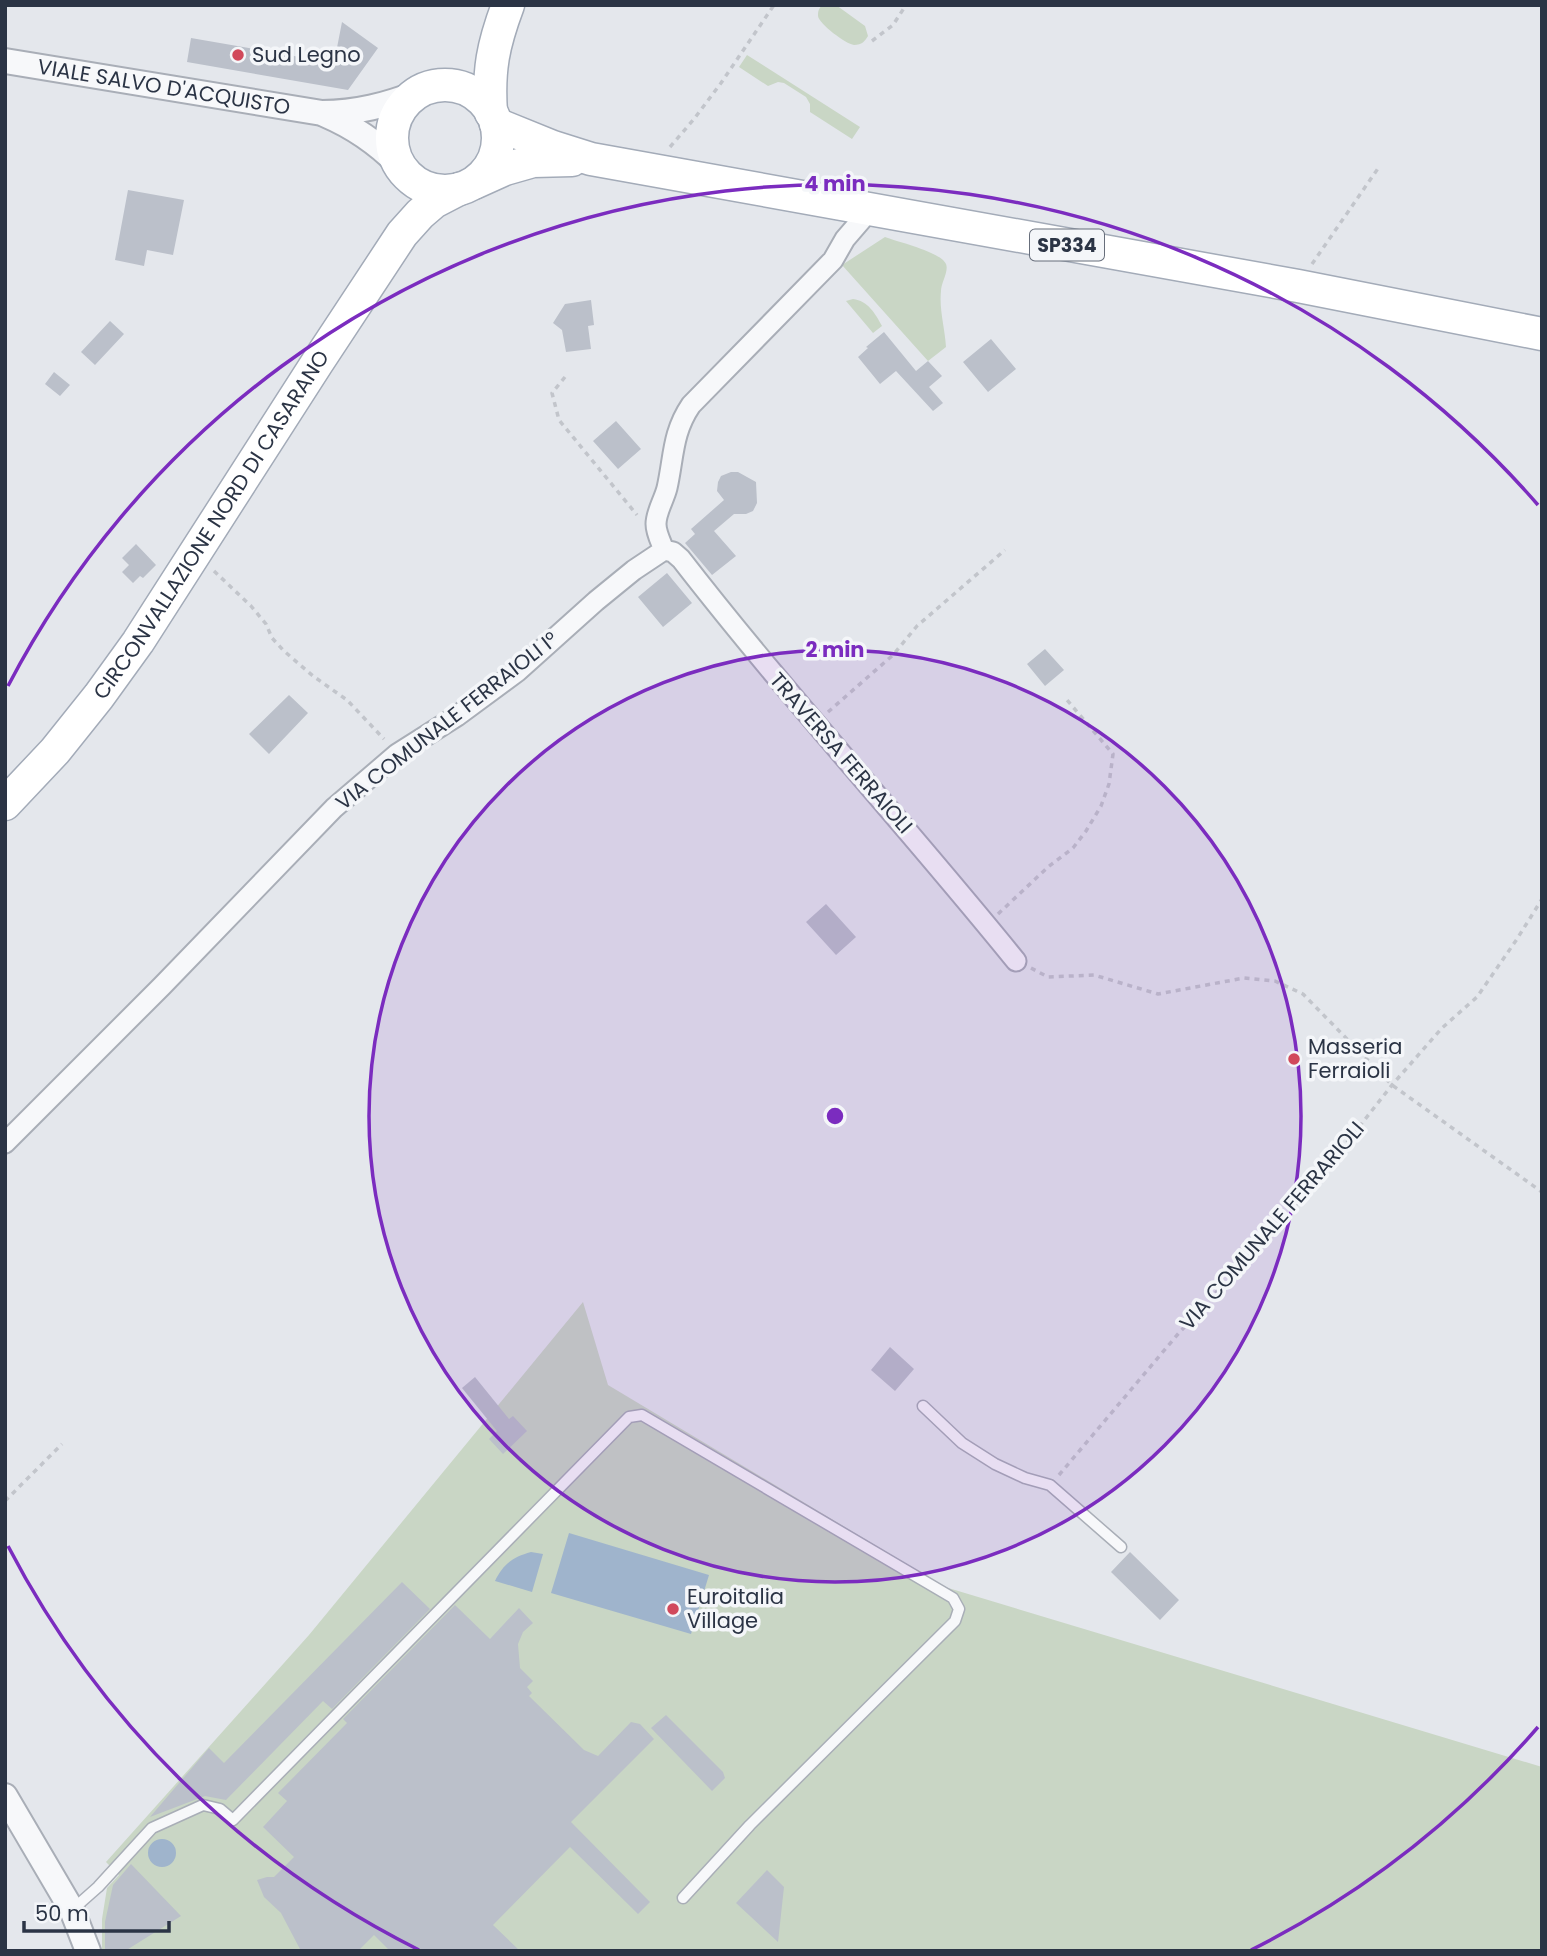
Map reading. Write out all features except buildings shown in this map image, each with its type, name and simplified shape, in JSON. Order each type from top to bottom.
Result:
[{"type":"main road","points":[[402,168],[414,181],[436,190],[447,191],[465,187],[486,172],[498,144],[490,88],[491,60],[508,5]]},
{"type":"main road","points":[[402,234],[412,201],[392,138],[399,112],[408,101],[457,73],[496,37]]},
{"type":"main road","points":[[425,90],[445,85],[466,90],[483,102],[494,118],[553,147],[591,159]]},
{"type":"main road","points":[[402,234],[434,202],[505,169],[533,161],[591,159]]},
{"type":"main road","name":"SP334","points":[[591,159],[1297,286],[1542,334]]},
{"type":"main road","name":"CIRCONVALLAZIONE NORD DI CASARANO","points":[[5,804],[55,751],[138,642],[402,234]]},
{"type":"street","name":"VIALE SALVO D'ACQUISTO","points":[[5,61],[323,113],[348,113],[370,109],[425,90]]},
{"type":"street","name":"VIALE SALVO D'ACQUISTO","points":[[323,113],[364,135],[402,168]]},
{"type":"street","points":[[664,550],[656,529],[656,519],[666,489],[677,431],[682,419],[691,405],[833,260],[845,239],[870,209]]},
{"type":"street","name":"TRAVERSA FERRAIOLI","points":[[664,550],[673,552],[681,559],[752,649],[1016,961]]},
{"type":"street","name":"VIA COMUNALE FERRAIOLI I°","points":[[5,1143],[334,808],[397,754],[457,716],[518,671],[596,601],[664,550]]},
{"type":"street","points":[[5,1796],[72,1910],[88,1951]]},
{"type":"lane","points":[[923,1406],[962,1443],[995,1464],[1025,1478],[1051,1485],[1121,1547]]},
{"type":"lane","points":[[72,1910],[98,1887],[152,1828],[203,1805],[220,1809],[233,1819],[629,1418],[642,1415],[953,1598],[959,1609],[955,1621],[750,1825],[683,1898]]},
{"type":"path","points":[[656,170],[673,142],[695,119],[774,5]]},
{"type":"path","points":[[872,41],[893,25],[906,5]]},
{"type":"path","points":[[1297,286],[1379,167]]},
{"type":"path","points":[[565,377],[552,393],[559,420],[636,514],[656,529]]},
{"type":"path","points":[[816,723],[893,655],[916,626],[1005,550]]},
{"type":"path","points":[[213,570],[251,606],[284,651],[347,700],[397,754]]},
{"type":"path","points":[[987,925],[1048,867],[1073,848],[1101,806],[1109,784],[1113,754],[1067,700]]},
{"type":"path","name":"VIA COMUNALE FERRARIOLI","points":[[1051,1485],[1178,1334],[1307,1194],[1392,1085],[1441,1028],[1477,997],[1542,899]]},
{"type":"path","points":[[1016,961],[1048,977],[1094,975],[1158,994],[1244,978],[1275,981],[1303,994],[1392,1085],[1542,1192]]},
{"type":"path","points":[[5,1501],[62,1444]]},
{"type":"green space","points":[[822,5],[836,5],[865,26],[868,36],[866,40],[854,45],[833,33],[818,16]]},
{"type":"green space","points":[[747,55],[860,127],[852,139],[810,112],[806,97],[784,83],[768,86],[739,67]]},
{"type":"green space","points":[[885,237],[936,255],[946,264],[941,288],[941,312],[946,347],[928,361],[842,265]]},
{"type":"green space","points":[[853,299],[867,305],[882,326],[873,333],[846,301]]},
{"type":"green space","name":"Euroitalia Village","points":[[583,1302],[608,1385],[945,1587],[1542,1767],[1542,1951],[102,1951],[102,1919],[107,1888],[119,1875],[106,1862],[309,1635]]},
{"type":"water","points":[[569,1533],[709,1575],[691,1634],[551,1593]]},
{"type":"water","points":[[531,1552],[543,1554],[532,1592],[495,1581],[509,1562]]},
{"type":"water","points":[[162,1839],[172,1843],[176,1853],[172,1863],[162,1867],[152,1863],[148,1853],[152,1843]]},
{"type":"place","name":"Sud Legno","points":[[238,55]]},
{"type":"place","name":"Masseria Ferraioli","points":[[1294,1059]]},
{"type":"place","name":"Euroitalia Village","points":[[673,1609]]}]
